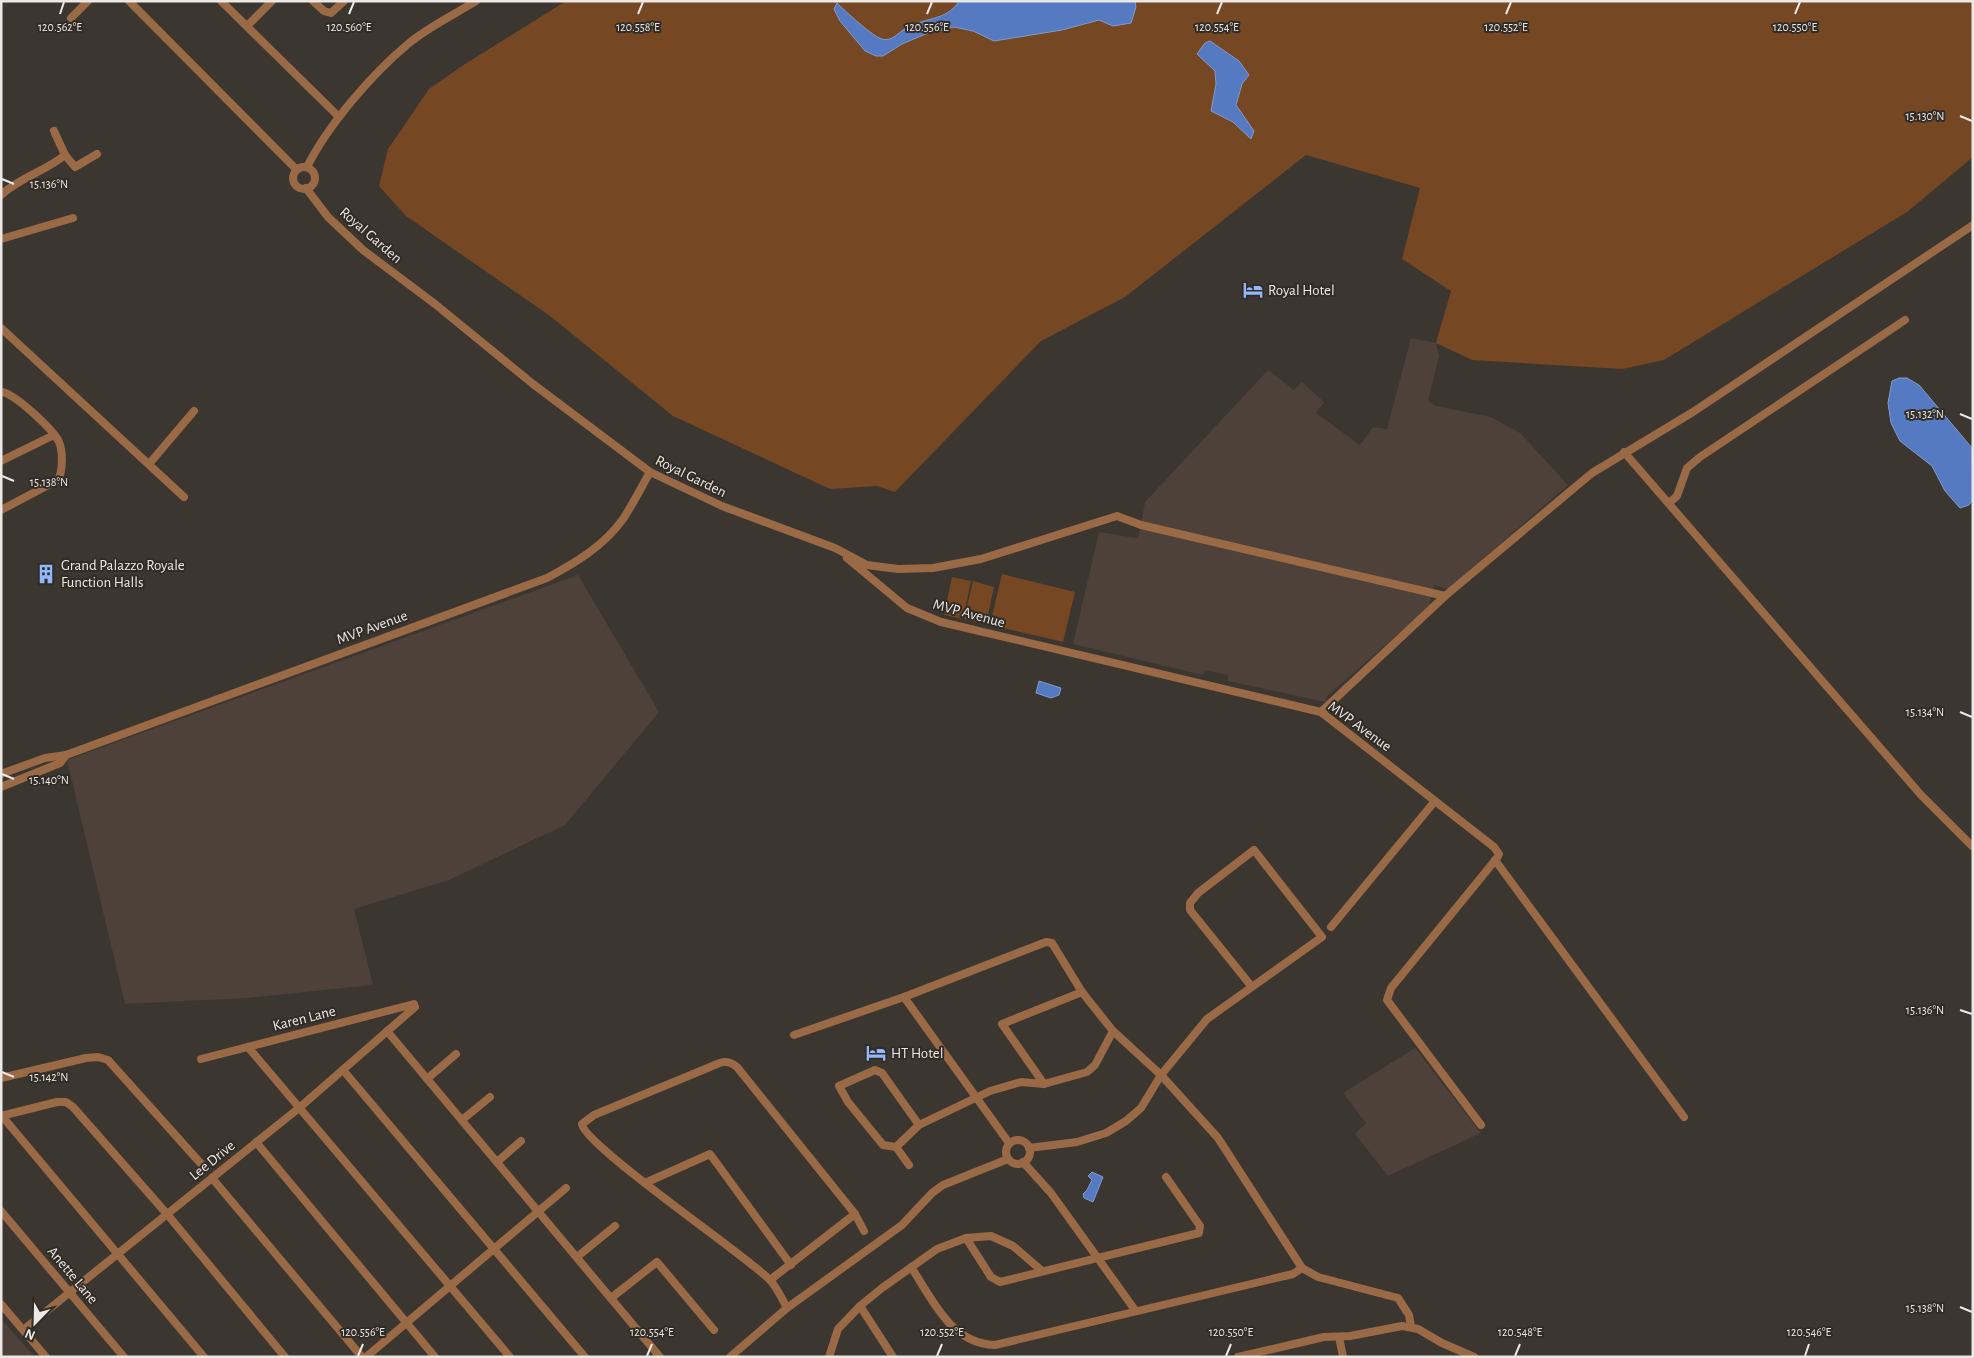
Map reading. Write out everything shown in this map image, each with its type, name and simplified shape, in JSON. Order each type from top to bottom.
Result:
[{"type":"street","points":[[71,18],[88,1]]},
{"type":"street","points":[[129,1],[297,170]]},
{"type":"street","points":[[221,1],[339,117]]},
{"type":"street","points":[[247,26],[272,1]]},
{"type":"street","points":[[313,1],[324,11],[331,13],[344,1]]},
{"type":"street","points":[[307,167],[314,172],[315,180],[306,188],[295,184],[293,176],[297,170],[307,167],[318,147],[339,117],[408,43],[476,1]]},
{"type":"street","points":[[54,131],[65,155],[75,168],[97,154]]},
{"type":"street","points":[[1,195],[16,183],[58,161],[65,155]]},
{"type":"street","name":"Royal Garden","points":[[306,188],[328,217],[363,250],[435,304],[533,384],[650,472],[722,506],[836,548],[867,565],[898,570],[933,568],[981,559],[1117,516],[1141,525],[1445,596]]},
{"type":"street","points":[[1,239],[73,218]]},
{"type":"street","points":[[1321,712],[1445,596],[1592,473],[1693,412],[1973,225]]},
{"type":"street","points":[[1669,503],[1677,496],[1687,468],[1700,457],[1871,345],[1905,320]]},
{"type":"street","points":[[1,328],[184,497]]},
{"type":"street","points":[[1,392],[12,396],[54,435],[59,441],[61,452],[60,476],[58,480],[1,510]]},
{"type":"street","points":[[149,464],[194,411]]},
{"type":"street","points":[[1,461],[54,435]]},
{"type":"street","points":[[1624,452],[1921,795],[1973,847]]},
{"type":"street","name":"MVP Avenue","points":[[1,774],[45,758],[66,755],[547,578],[578,561],[598,545],[622,520],[650,472]]},
{"type":"street","name":"MVP Avenue","points":[[836,548],[907,608],[941,622],[1321,712],[1498,850],[1499,854],[1495,860]]},
{"type":"street","name":"MVP Avenue","points":[[1,787],[60,763],[66,755]]},
{"type":"street","points":[[1331,927],[1435,801]]},
{"type":"street","points":[[1029,1148],[1028,1158],[1023,1162],[1013,1163],[1008,1159],[1006,1149],[1009,1143],[1020,1140],[1029,1148],[1077,1142],[1106,1133],[1133,1116],[1141,1108],[1161,1074],[1207,1019],[1252,987],[1322,937],[1254,850],[1198,893],[1190,903],[1190,910],[1252,987]]},
{"type":"street","points":[[1481,1125],[1388,1000],[1391,988],[1495,860],[1684,1117]]},
{"type":"street","points":[[794,1035],[904,997],[1046,942],[1052,943],[1057,948],[1082,992],[1113,1031],[1161,1074],[1218,1138],[1302,1268],[1318,1277],[1398,1298],[1409,1315],[1411,1327]]},
{"type":"street","points":[[1044,1084],[1002,1024],[1082,992]]},
{"type":"street","points":[[904,997],[1009,1143]]},
{"type":"street","name":"Lee Drive","points":[[23,1330],[299,1108],[415,1006]]},
{"type":"street","name":"Karen Lane","points":[[201,1059],[415,1006]]},
{"type":"street","points":[[387,1031],[660,1357]]},
{"type":"street","points":[[896,1147],[919,1125],[990,1091],[1021,1082],[1044,1084],[1081,1075],[1092,1069],[1113,1031]]},
{"type":"street","points":[[248,1047],[510,1357]]},
{"type":"street","points":[[427,1079],[456,1054]]},
{"type":"street","points":[[1,1078],[86,1058],[98,1057],[108,1060],[116,1066],[203,1166]]},
{"type":"street","points":[[788,1308],[770,1280],[645,1183],[584,1129],[582,1124],[594,1115],[727,1061],[737,1067],[855,1214],[864,1231]]},
{"type":"street","points":[[343,1070],[584,1357]]},
{"type":"street","points":[[909,1165],[896,1147],[883,1145],[837,1087],[875,1070],[882,1073],[919,1125]]},
{"type":"street","points":[[462,1120],[490,1097]]},
{"type":"street","points":[[204,1357],[2,1116],[57,1102],[66,1102],[73,1107],[167,1214],[285,1357]]},
{"type":"street","points":[[497,1162],[521,1141]]},
{"type":"street","points":[[256,1142],[435,1357]]},
{"type":"street","points":[[645,1183],[710,1154],[791,1265]]},
{"type":"street","points":[[730,1357],[788,1308],[902,1225],[932,1192],[943,1185],[1008,1159]]},
{"type":"street","points":[[1023,1162],[1051,1193],[1135,1310]]},
{"type":"street","points":[[966,1238],[995,1281],[1007,1281],[1041,1270],[1200,1233],[1200,1226],[1166,1177]]},
{"type":"street","points":[[212,1178],[364,1357],[451,1287],[566,1188]]},
{"type":"street","name":"Anette Lane","points":[[1,1211],[124,1357]]},
{"type":"street","points":[[770,1280],[855,1214]]},
{"type":"street","points":[[577,1257],[615,1226]]},
{"type":"street","points":[[830,1357],[838,1329],[860,1306],[937,1249],[966,1238],[987,1236],[998,1238],[1018,1250],[1041,1270]]},
{"type":"street","points":[[611,1298],[657,1262],[714,1330]]},
{"type":"street","points":[[911,1267],[950,1326],[964,1337],[978,1343],[995,1345],[1292,1274],[1302,1268]]},
{"type":"street","points":[[1,1304],[46,1357]]},
{"type":"street","points":[[860,1306],[893,1357]]},
{"type":"street","points":[[1238,1357],[1324,1337],[1339,1337],[1411,1327],[1474,1357]]},
{"type":"street","points":[[1339,1337],[1343,1357]]},
{"type":"shaded area","points":[[566,1],[1973,1],[1973,157],[1907,212],[1664,360],[1622,369],[1472,360],[1436,343],[1451,291],[1402,259],[1420,188],[1306,155],[1125,297],[1041,341],[895,492],[877,486],[830,489],[673,416],[550,316],[406,216],[379,186],[388,149],[429,89],[465,64]]},
{"type":"shaded area","points":[[1411,338],[1436,343],[1439,356],[1428,401],[1436,406],[1491,417],[1520,433],[1568,485],[1448,589],[1434,585],[1429,607],[1327,696],[1325,702],[1228,681],[1228,675],[1205,670],[1203,675],[1073,644],[1099,532],[1136,538],[1139,535],[1145,502],[1268,370],[1294,390],[1302,382],[1324,402],[1316,413],[1360,445],[1373,427],[1387,429]]},
{"type":"shaded area","points":[[1002,574],[1075,592],[1063,642],[990,625]]},
{"type":"shaded area","points":[[578,575],[659,712],[565,825],[449,880],[354,909],[373,985],[247,998],[125,1004],[67,760]]},
{"type":"shaded area","points":[[952,577],[971,581],[963,619],[944,615]]},
{"type":"shaded area","points":[[973,581],[994,587],[986,624],[964,619]]},
{"type":"shaded area","points":[[1415,1048],[1481,1133],[1388,1176],[1355,1134],[1366,1123],[1343,1093]]},
{"type":"shaded area","points":[[1,1318],[14,1334],[35,1357],[1,1357]]},
{"type":"water","points":[[959,1],[1135,1],[1136,7],[1131,23],[1113,26],[1099,20],[1062,30],[994,41],[973,31],[954,27],[928,33],[902,44],[883,56],[876,56],[865,51],[840,21],[834,9],[837,3],[866,29],[885,40],[894,37],[910,26],[948,13]]},
{"type":"water","points":[[1210,41],[1239,61],[1249,75],[1242,84],[1236,105],[1254,131],[1251,139],[1233,122],[1211,111],[1216,84],[1215,71],[1197,54],[1205,43]]},
{"type":"water","points":[[1899,378],[1907,378],[1919,385],[1972,448],[1973,499],[1969,505],[1960,508],[1945,491],[1932,466],[1900,441],[1891,423],[1888,403],[1892,381]]},
{"type":"water","points":[[1039,681],[1061,688],[1059,695],[1051,698],[1036,693]]},
{"type":"water","points":[[1092,1172],[1103,1177],[1093,1202],[1084,1198],[1083,1194],[1092,1180],[1088,1176]]},
{"type":"place","name":"Royal Hotel","points":[[1253,290]]},
{"type":"place","name":"Grand Palazzo Royale Function Halls","points":[[46,574]]},
{"type":"place","name":"HT Hotel","points":[[876,1053]]}]
